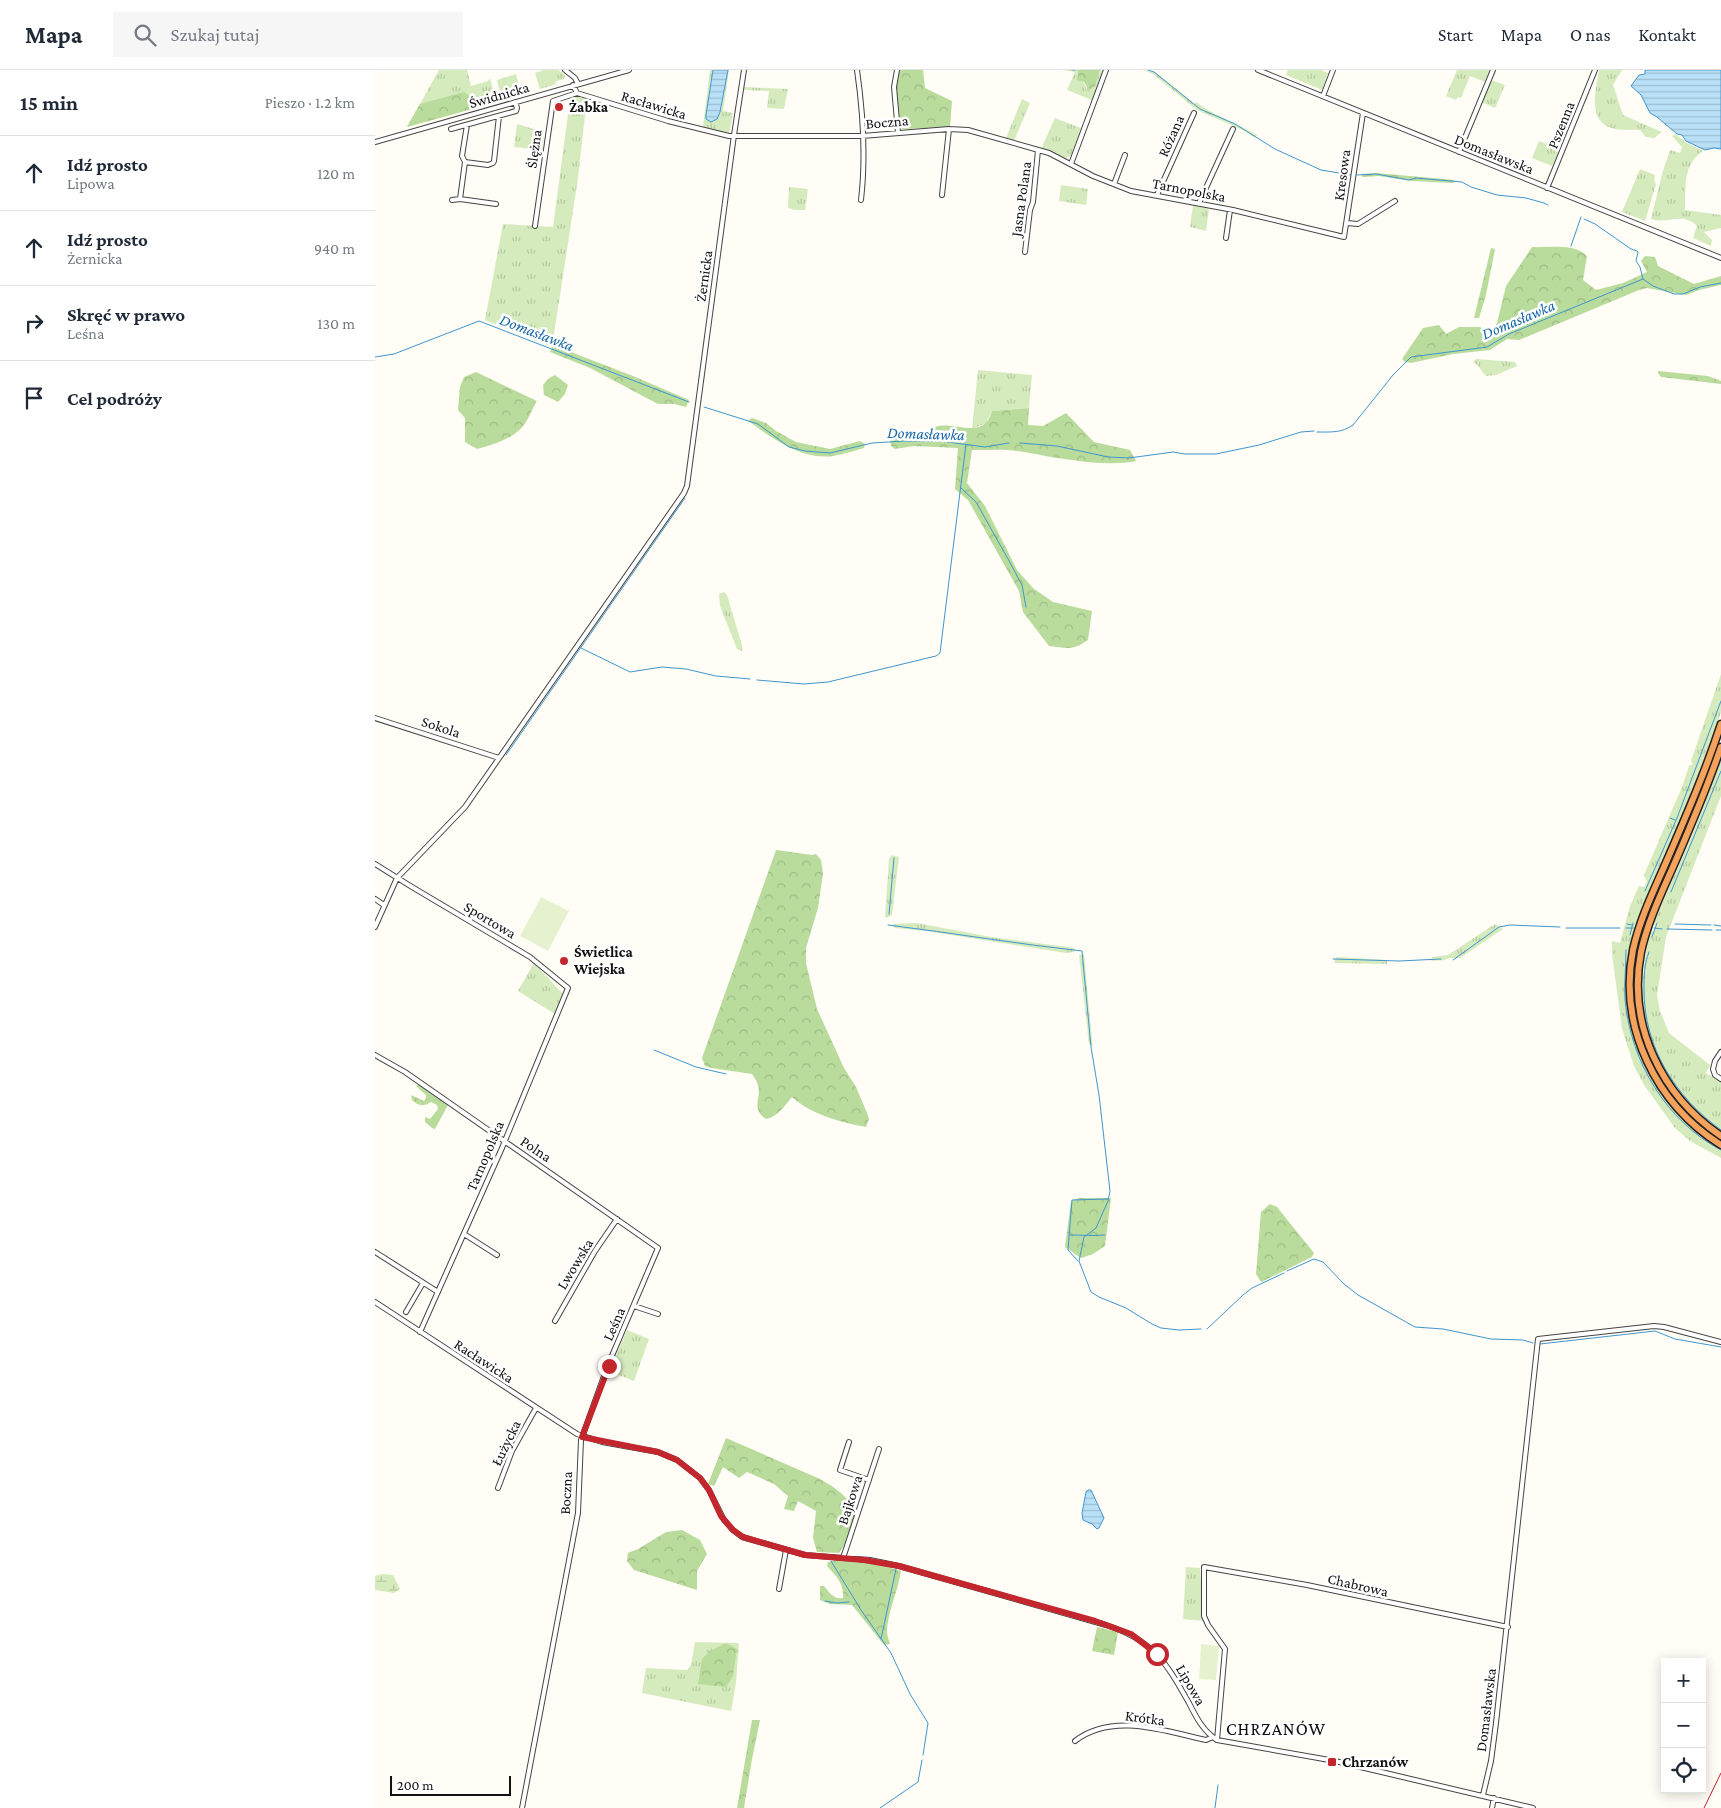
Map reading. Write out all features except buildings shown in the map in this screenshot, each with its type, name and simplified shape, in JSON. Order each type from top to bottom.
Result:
[{"type":"highway","points":[[1721,724],[1702,778],[1645,910],[1637,937],[1630,976],[1635,1028],[1643,1054],[1672,1103],[1692,1123],[1721,1145]]},
{"type":"highway","points":[[1721,747],[1648,928],[1639,965],[1638,990],[1643,1027],[1658,1066],[1669,1086],[1688,1109],[1721,1136]]},
{"type":"street","points":[[565,70],[575,78],[577,93]]},
{"type":"street","name":"Świdnicka","points":[[375,142],[629,70]]},
{"type":"street","name":"Żernicka","points":[[499,758],[672,511],[687,486],[744,70]]},
{"type":"street","points":[[857,70],[861,95],[863,182],[861,200]]},
{"type":"street","points":[[897,70],[894,87],[898,133]]},
{"type":"street","points":[[1071,164],[1106,70]]},
{"type":"street","name":"Domasławska","points":[[1258,70],[1721,258]]},
{"type":"street","points":[[1323,96],[1333,70]]},
{"type":"street","points":[[1459,152],[1493,70]]},
{"type":"street","name":"Pszenna","points":[[1547,188],[1595,70]]},
{"type":"street","name":"Racławicka","points":[[577,93],[668,121],[720,134],[734,135]]},
{"type":"street","name":"Ślężna","points":[[535,226],[553,101],[577,93]]},
{"type":"street","points":[[451,129],[516,111],[515,102]]},
{"type":"street","name":"Kresowa","points":[[1340,236],[1344,237],[1347,223],[1363,112]]},
{"type":"street","name":"Różana","points":[[1157,195],[1193,113]]},
{"type":"street","points":[[465,162],[488,165],[493,163],[499,116]]},
{"type":"street","points":[[459,199],[465,162],[463,156],[467,124]]},
{"type":"street","points":[[1199,203],[1233,128]]},
{"type":"street","points":[[942,195],[949,129]]},
{"type":"street","name":"Boczna","points":[[734,135],[862,136],[949,129],[968,130],[1039,150]]},
{"type":"street","name":"Tarnopolska","points":[[1039,150],[1049,153],[1093,176],[1131,191],[1199,203],[1340,236]]},
{"type":"street","name":"Jasna Polana","points":[[1025,252],[1039,150]]},
{"type":"street","points":[[1114,184],[1125,155]]},
{"type":"street","points":[[452,200],[459,199],[496,204]]},
{"type":"street","points":[[1347,223],[1358,224],[1395,202]]},
{"type":"street","points":[[1226,238],[1230,210]]},
{"type":"street","name":"Sokola","points":[[375,718],[499,758]]},
{"type":"street","points":[[375,928],[397,878],[465,807],[499,758]]},
{"type":"street","name":"Sportowa","points":[[375,864],[530,956],[568,988]]},
{"type":"street","points":[[375,899],[384,905]]},
{"type":"street","name":"Tarnopolska","points":[[420,1332],[464,1234],[568,988]]},
{"type":"street","points":[[1721,1052],[1715,1061],[1713,1069],[1715,1075],[1721,1079]]},
{"type":"street","name":"Polna","points":[[375,1055],[405,1072],[658,1248]]},
{"type":"street","name":"Lwowska","points":[[555,1321],[595,1251],[617,1219]]},
{"type":"street","points":[[464,1234],[497,1255]]},
{"type":"street","name":"Leśna","points":[[582,1437],[658,1248]]},
{"type":"street","points":[[375,1252],[438,1292]]},
{"type":"street","points":[[406,1312],[423,1283]]},
{"type":"street","name":"Racławicka","points":[[375,1302],[582,1437]]},
{"type":"street","points":[[634,1306],[657,1314]]},
{"type":"street","name":"Domasławska","points":[[1483,1795],[1493,1742],[1508,1628],[1538,1339],[1654,1326],[1665,1327],[1721,1342]]},
{"type":"street","name":"Łużycka","points":[[498,1488],[514,1448],[536,1408]]},
{"type":"street","points":[[582,1437],[658,1452],[672,1458],[700,1478],[709,1490],[721,1516],[733,1530],[743,1537],[810,1556],[843,1558]]},
{"type":"street","name":"Boczna","points":[[522,1808],[571,1550],[579,1499],[579,1456],[582,1437]]},
{"type":"street","points":[[849,1442],[840,1470],[869,1480]]},
{"type":"street","name":"Bajkowa","points":[[843,1558],[879,1448]]},
{"type":"street","points":[[779,1589],[786,1550]]},
{"type":"street","name":"Lipowa","points":[[843,1558],[870,1560],[899,1566],[1095,1621],[1131,1634],[1157,1654],[1173,1674],[1204,1729],[1215,1738]]},
{"type":"street","name":"Chabrowa","points":[[1215,1738],[1225,1649],[1204,1616],[1204,1567],[1307,1585],[1508,1628]]},
{"type":"street","name":"Krótka","points":[[1075,1741],[1091,1731],[1117,1725],[1136,1726],[1205,1740],[1215,1738]]},
{"type":"street","points":[[1215,1738],[1337,1761],[1533,1808]]},
{"type":"street","points":[[1492,1808],[1494,1798]]},
{"type":"green space","points":[[439,70],[467,70],[471,86],[488,81],[490,78],[496,102],[407,127]]},
{"type":"green space","points":[[544,70],[558,70],[565,75],[564,79],[557,81],[554,85],[540,89],[535,73]]},
{"type":"green space","points":[[710,70],[713,70],[707,108],[720,112],[729,70],[723,111],[733,113],[729,134],[705,130],[703,126]]},
{"type":"green space","points":[[899,70],[923,70],[925,88],[952,101],[950,127],[899,128],[896,88]]},
{"type":"green space","points":[[1063,70],[1077,70],[1077,78],[1085,84],[1086,91],[1095,87],[1100,70],[1103,70],[1092,100],[1067,90],[1075,72]]},
{"type":"green space","points":[[1077,70],[1100,70],[1095,87],[1086,91],[1087,87],[1084,82],[1077,80]]},
{"type":"green space","points":[[1143,70],[1155,72],[1195,104],[1196,102],[1257,135],[1255,138],[1245,131],[1197,110],[1153,74]]},
{"type":"green space","points":[[1288,70],[1321,70],[1328,73],[1322,90],[1286,75]]},
{"type":"green space","points":[[1457,70],[1490,70],[1485,82],[1470,76],[1461,98],[1458,97],[1456,100],[1446,96]]},
{"type":"green space","points":[[1599,70],[1622,70],[1613,85],[1623,115],[1662,132],[1654,138],[1646,137],[1640,130],[1615,129],[1604,124],[1599,119],[1595,104]]},
{"type":"green space","points":[[516,74],[521,94],[502,100],[497,80]]},
{"type":"green space","points":[[1491,80],[1505,85],[1495,108],[1481,102]]},
{"type":"green space","points":[[744,87],[788,89],[784,109],[767,108],[769,91],[744,90]]},
{"type":"green space","points":[[464,92],[483,106],[407,127],[420,104]]},
{"type":"green space","points":[[581,96],[587,97],[578,178],[552,347],[485,320],[503,224],[553,227],[570,99]]},
{"type":"green space","points":[[1022,99],[1030,103],[1014,141],[1006,138]]},
{"type":"green space","points":[[1055,118],[1081,128],[1071,156],[1066,158],[1041,149]]},
{"type":"green space","points":[[517,124],[544,132],[542,150],[514,147]]},
{"type":"green space","points":[[1675,134],[1703,151],[1691,163],[1688,170],[1685,210],[1721,215],[1721,228],[1704,232],[1712,240],[1711,246],[1693,238],[1697,226],[1686,219],[1663,221],[1651,219],[1670,150],[1680,153],[1682,147],[1672,136]]},
{"type":"green space","points":[[1539,141],[1560,149],[1552,166],[1532,158]]},
{"type":"green space","points":[[1640,169],[1655,175],[1654,181],[1656,184],[1645,221],[1622,212]]},
{"type":"green space","points":[[1376,173],[1455,180],[1453,183],[1412,181],[1379,176],[1362,177],[1362,174]]},
{"type":"green space","points":[[1061,185],[1088,189],[1086,205],[1059,201]]},
{"type":"green space","points":[[789,187],[808,189],[805,210],[788,208]]},
{"type":"green space","points":[[1193,205],[1209,209],[1206,231],[1190,227]]},
{"type":"green space","points":[[1532,247],[1561,247],[1576,249],[1582,252],[1587,256],[1583,280],[1596,290],[1623,283],[1647,272],[1641,261],[1645,256],[1655,257],[1658,266],[1694,284],[1721,276],[1721,285],[1686,295],[1647,288],[1519,340],[1507,339],[1490,350],[1453,354],[1411,363],[1405,362],[1402,359],[1423,328],[1439,325],[1446,334],[1459,327],[1480,327],[1490,334],[1497,323],[1506,286]]},
{"type":"green space","points":[[1491,248],[1495,249],[1486,295],[1479,318],[1474,318]]},
{"type":"green space","points":[[554,343],[576,354],[689,400],[686,407],[674,404],[658,404],[590,368],[550,352]]},
{"type":"green space","points":[[1476,359],[1515,362],[1517,366],[1496,375],[1486,376],[1473,362]]},
{"type":"green space","points":[[978,370],[1032,375],[1029,408],[992,411],[986,423],[972,429]]},
{"type":"green space","points":[[1658,371],[1708,376],[1721,381],[1721,384],[1661,377]]},
{"type":"green space","points":[[476,372],[537,401],[523,426],[514,435],[477,449],[465,442],[465,418],[458,410],[460,387],[464,377]]},
{"type":"green space","points":[[555,375],[568,385],[565,394],[558,402],[544,395],[543,385],[549,378]]},
{"type":"green space","points":[[1029,408],[1028,425],[1043,426],[1066,413],[1094,442],[1130,450],[1136,461],[1123,463],[1093,462],[1062,459],[1013,450],[972,450],[967,483],[985,506],[1017,570],[1033,588],[1053,602],[1092,611],[1088,640],[1074,647],[1049,646],[1023,612],[1019,591],[968,500],[955,489],[958,448],[914,446],[895,449],[891,446],[890,440],[917,435],[938,426],[946,425],[969,428],[983,425],[988,420],[992,411]]},
{"type":"green space","points":[[752,418],[766,423],[796,442],[830,449],[860,441],[865,444],[864,448],[833,456],[810,455],[789,447],[770,436],[748,421]]},
{"type":"green space","points":[[724,592],[727,595],[742,645],[742,651],[737,649],[720,606],[719,594]]},
{"type":"green space","points":[[1721,674],[1721,711],[1718,722],[1637,925],[1627,975],[1627,1001],[1632,1028],[1641,1056],[1655,1084],[1684,1120],[1721,1148],[1721,1158],[1690,1141],[1675,1128],[1644,1085],[1634,1066],[1622,1029],[1612,941],[1620,943],[1630,906],[1639,886],[1644,887],[1647,881],[1644,875],[1682,787],[1689,766],[1693,764],[1691,761]]},
{"type":"green space","points":[[1721,760],[1721,796],[1666,937],[1657,995],[1660,1011],[1669,1033],[1710,1065],[1706,1073],[1721,1081],[1721,1132],[1698,1113],[1678,1092],[1663,1068],[1652,1044],[1645,1017],[1643,990],[1645,961],[1651,932],[1653,932],[1656,926],[1654,924],[1655,919],[1694,831]]},
{"type":"green space","points":[[776,850],[816,854],[821,860],[823,873],[818,908],[806,948],[806,963],[817,1009],[867,1113],[869,1119],[866,1127],[836,1120],[817,1113],[792,1097],[778,1113],[766,1119],[761,1115],[757,1107],[759,1090],[752,1074],[711,1068],[705,1066],[702,1058]]},
{"type":"green space","points":[[892,855],[899,857],[892,915],[887,918],[885,917],[889,859]]},
{"type":"green space","points":[[541,897],[569,911],[548,951],[520,936]]},
{"type":"green space","points":[[917,923],[991,937],[1075,948],[1074,952],[1066,953],[926,931],[895,928],[893,924]]},
{"type":"green space","points":[[1495,924],[1503,929],[1460,958],[1431,961],[1432,957],[1448,955]]},
{"type":"green space","points":[[1084,954],[1093,1046],[1089,1044],[1079,955]]},
{"type":"green space","points":[[1336,957],[1387,960],[1387,964],[1334,963]]},
{"type":"green space","points":[[534,963],[563,994],[555,1014],[518,991]]},
{"type":"green space","points":[[419,1084],[448,1105],[435,1129],[425,1122],[425,1117],[430,1119],[438,1109],[437,1105],[431,1102],[421,1105],[412,1100],[411,1095],[424,1101],[426,1098],[426,1095],[416,1086]]},
{"type":"green space","points":[[1079,1198],[1111,1198],[1105,1246],[1093,1254],[1081,1258],[1065,1247],[1071,1201]]},
{"type":"green space","points":[[1270,1204],[1277,1207],[1314,1253],[1312,1257],[1261,1282],[1256,1274],[1261,1212]]},
{"type":"green space","points":[[627,1330],[649,1339],[634,1381],[609,1371]]},
{"type":"green space","points":[[726,1438],[820,1479],[837,1489],[846,1498],[856,1513],[848,1539],[839,1553],[817,1552],[813,1538],[816,1511],[798,1501],[794,1511],[784,1509],[788,1496],[774,1484],[747,1472],[739,1478],[723,1467],[714,1486],[708,1484]]},
{"type":"green space","points":[[682,1530],[700,1540],[707,1554],[697,1571],[697,1590],[634,1570],[627,1561],[628,1553],[666,1532]]},
{"type":"green space","points":[[837,1560],[872,1562],[901,1571],[887,1625],[890,1644],[884,1645],[852,1605],[830,1604],[820,1600],[820,1586],[824,1586],[834,1597],[843,1598],[841,1584],[827,1566],[828,1562]]},
{"type":"green space","points":[[1186,1567],[1200,1568],[1204,1621],[1183,1619]]},
{"type":"green space","points":[[382,1574],[393,1575],[400,1589],[394,1593],[375,1590],[375,1576]]},
{"type":"green space","points":[[1097,1627],[1118,1632],[1114,1655],[1092,1651]]},
{"type":"green space","points":[[695,1642],[739,1643],[736,1683],[731,1711],[642,1693],[646,1668],[687,1670],[691,1665]]},
{"type":"green space","points":[[726,1643],[737,1649],[733,1676],[726,1687],[698,1684],[702,1659],[710,1651]]},
{"type":"green space","points":[[1201,1644],[1219,1646],[1216,1680],[1199,1679]]},
{"type":"green space","points":[[752,1720],[760,1720],[744,1808],[737,1808]]},
{"type":"water","points":[[713,70],[728,70],[720,112],[717,119],[711,122],[706,119],[706,115]]},
{"type":"water","points":[[1645,70],[1721,70],[1721,149],[1705,150],[1686,141],[1682,135],[1677,134],[1650,113],[1641,95],[1631,86],[1639,75],[1645,74]]},
{"type":"water","points":[[1088,1490],[1091,1490],[1104,1518],[1097,1529],[1092,1524],[1083,1520],[1082,1513]]},
{"type":"waterway","points":[[1148,70],[1154,72],[1200,109],[1235,124],[1275,149],[1321,170],[1351,175]]},
{"type":"waterway","points":[[1357,175],[1376,174],[1409,180],[1416,178],[1462,182],[1471,187],[1497,195],[1526,198],[1548,205]]},
{"type":"waterway","points":[[1571,246],[1581,217]]},
{"type":"waterway","points":[[1584,219],[1638,252],[1636,261],[1640,267],[1643,279]]},
{"type":"waterway","name":"Domasławka","points":[[1317,432],[1340,431],[1353,425],[1393,375],[1411,357],[1487,347],[1509,334],[1643,279],[1653,286],[1674,294],[1683,294],[1700,287],[1721,283]]},
{"type":"waterway","name":"Domasławka","points":[[375,357],[394,354],[479,321],[689,402]]},
{"type":"waterway","name":"Domasławka","points":[[704,407],[758,424],[789,447],[805,451],[830,453],[872,443],[905,441],[940,441],[985,447],[1009,443]]},
{"type":"waterway","name":"Domasławka","points":[[1020,443],[1057,446],[1108,457],[1129,458],[1173,452],[1216,454],[1259,445],[1301,432],[1314,431]]},
{"type":"waterway","points":[[757,680],[804,684],[828,682],[936,656],[940,653],[966,444]]},
{"type":"waterway","points":[[960,487],[976,502],[1008,559],[1022,585],[1026,607]]},
{"type":"waterway","points":[[506,755],[685,498]]},
{"type":"waterway","points":[[581,648],[630,672],[662,667],[686,669],[716,676],[750,679]]},
{"type":"waterway","points":[[1645,891],[1677,818],[1721,701]]},
{"type":"waterway","points":[[1671,892],[1721,771]]},
{"type":"waterway","points":[[1670,818],[1675,820]]},
{"type":"waterway","points":[[889,914],[894,858]]},
{"type":"waterway","points":[[1630,935],[1633,923]]},
{"type":"waterway","points":[[1652,937],[1657,923]]},
{"type":"waterway","points":[[1627,924],[1632,925]]},
{"type":"waterway","points":[[1675,924],[1711,925]]},
{"type":"waterway","points":[[888,925],[1082,951],[1091,1047],[1099,1095],[1110,1191],[1108,1201],[1096,1228],[1084,1237],[1079,1261],[1091,1292],[1099,1297],[1126,1308],[1161,1328],[1179,1330],[1201,1329]]},
{"type":"waterway","points":[[1453,960],[1499,927],[1510,925],[1560,927]]},
{"type":"waterway","points":[[1714,925],[1721,926]]},
{"type":"waterway","points":[[1566,928],[1620,928]]},
{"type":"waterway","points":[[1626,928],[1633,928]]},
{"type":"waterway","points":[[1654,928],[1662,929]]},
{"type":"waterway","points":[[1667,929],[1712,930]]},
{"type":"waterway","points":[[1716,930],[1721,930]]},
{"type":"waterway","points":[[1626,950],[1625,1000],[1635,1046],[1644,1067],[1668,1106],[1701,1138],[1721,1150]]},
{"type":"waterway","points":[[1649,952],[1644,975],[1645,1011],[1656,1051],[1676,1086],[1704,1117],[1721,1130]]},
{"type":"waterway","points":[[1333,959],[1399,961],[1441,959]]},
{"type":"waterway","points":[[654,1050],[696,1067],[726,1074]]},
{"type":"waterway","points":[[1715,1078],[1721,1082]]},
{"type":"waterway","points":[[1078,1261],[1068,1250],[1072,1200],[1108,1199]]},
{"type":"waterway","points":[[1070,1235],[1105,1235]]},
{"type":"waterway","points":[[1287,1271],[1314,1259],[1323,1262],[1344,1284],[1358,1295],[1415,1327],[1443,1329],[1491,1339],[1523,1340],[1533,1343]]},
{"type":"waterway","points":[[1207,1329],[1252,1288],[1284,1273]]},
{"type":"waterway","points":[[1540,1344],[1655,1331],[1675,1339],[1721,1347]]},
{"type":"waterway","points":[[831,1561],[861,1610],[891,1653],[910,1694],[928,1723],[923,1755]]},
{"type":"waterway","points":[[881,1639],[896,1569]]},
{"type":"waterway","points":[[825,1601],[849,1602]]},
{"type":"waterway","points":[[880,1808],[918,1782],[922,1760]]},
{"type":"waterway","points":[[1215,1808],[1218,1785]]},
{"type":"railway","points":[[1704,1808],[1721,1773]]},
{"type":"place","name":"Żabka","points":[[559,107]]},
{"type":"place","name":"Świetlica Wiejska","points":[[564,961]]},
{"type":"place","name":"Chrzanów","points":[[1332,1762]]},
{"type":"district","name":"CHRZANÓW","points":[[1276,1729]]},
{"type":"route","points":[[609,1366],[582,1437],[658,1452],[677,1460],[700,1478],[709,1490],[721,1516],[733,1530],[743,1537],[805,1555],[864,1560],[899,1566],[1095,1621],[1131,1634],[1157,1654]]}]
